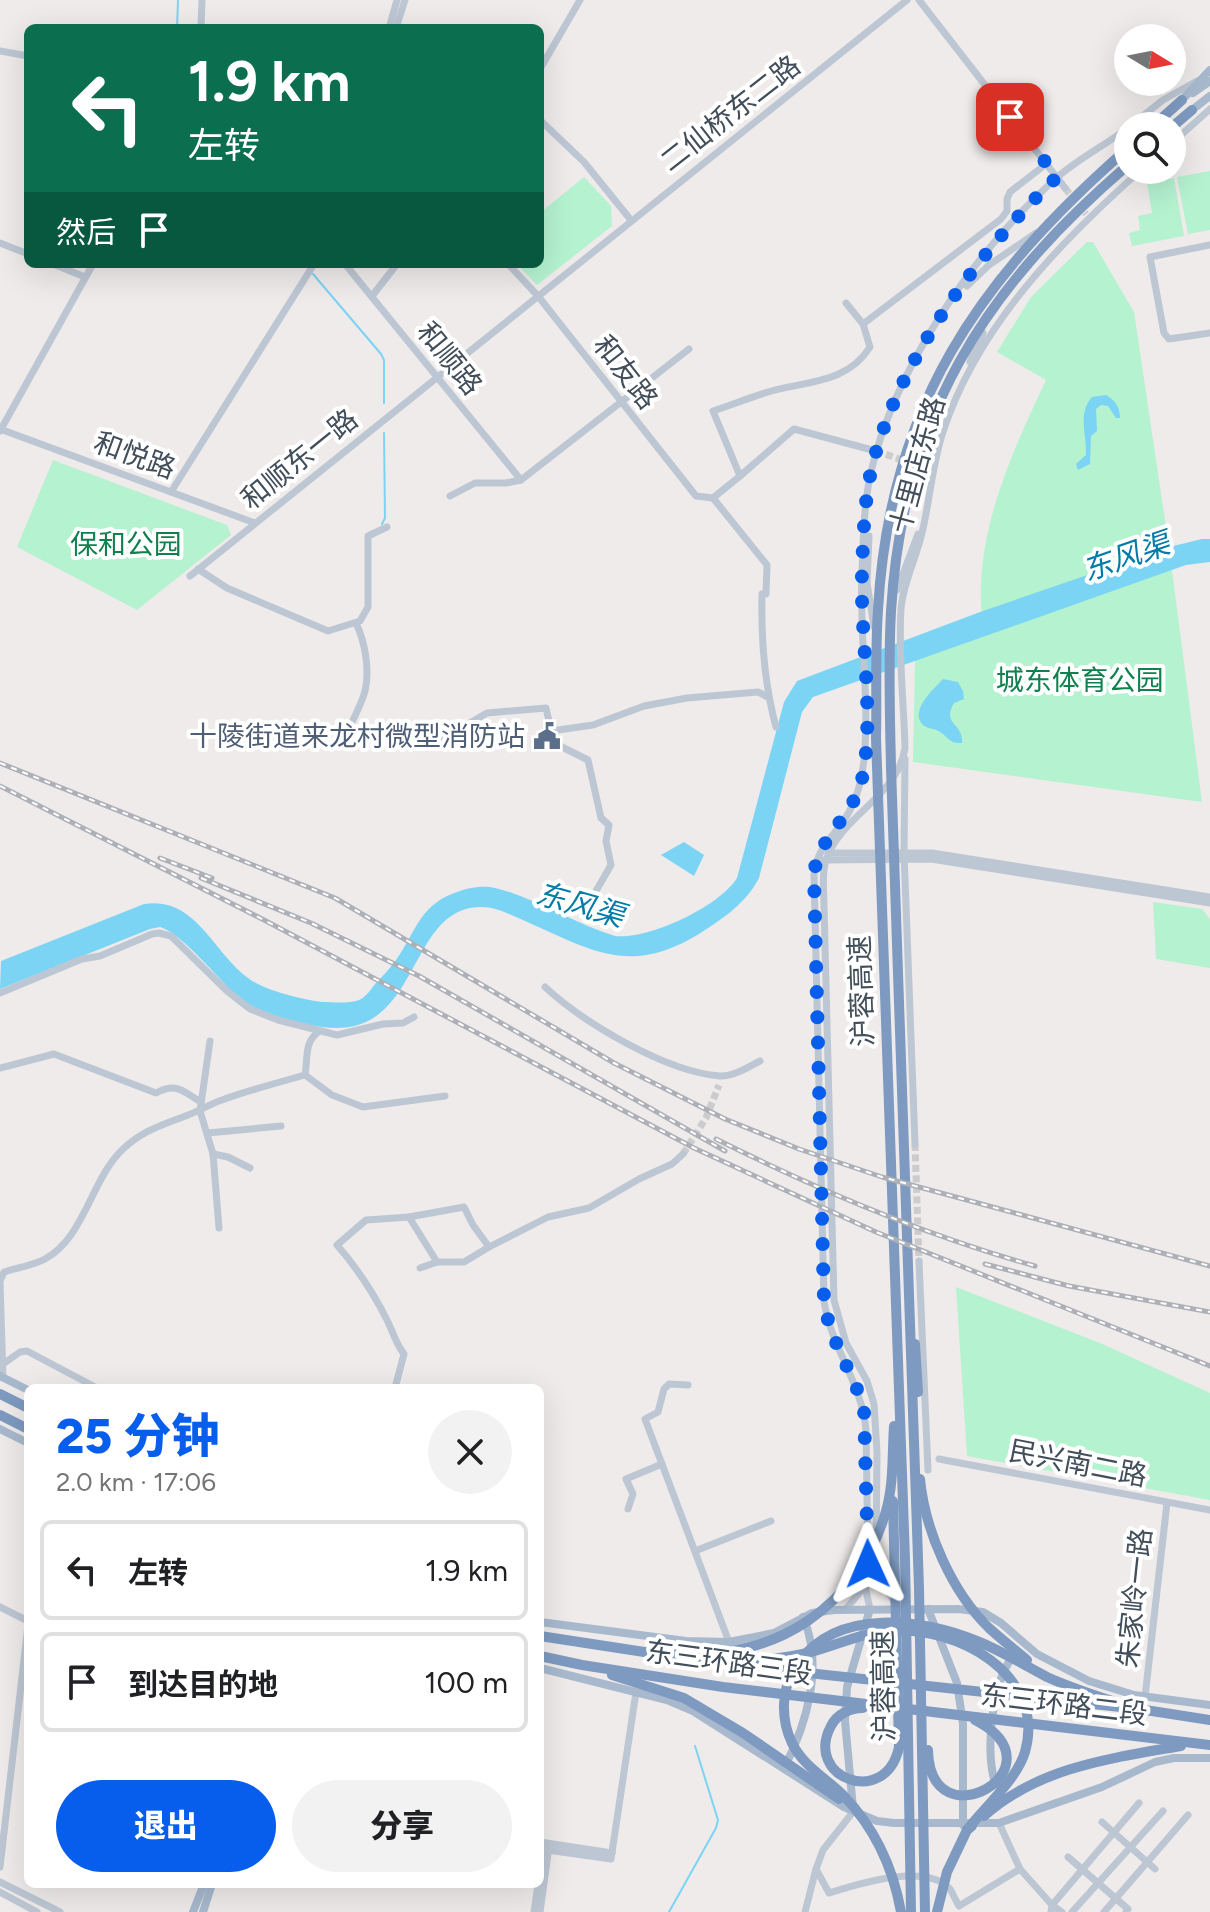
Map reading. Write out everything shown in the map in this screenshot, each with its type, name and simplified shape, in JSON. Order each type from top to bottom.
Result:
[{"type":"highway","points":[[1169,112],[1182,100]]},
{"type":"highway","points":[[1186,115],[1192,110]]},
{"type":"highway","name":"沪蓉高速","points":[[911,1912],[898,1376],[876,738],[878,645],[874,610],[893,499],[923,403],[954,343],[1010,265],[1041,229],[1114,161]]},
{"type":"highway","name":"沪蓉高速","points":[[925,1912],[919,1588],[891,768],[892,608],[907,502],[935,413],[959,359],[979,326],[1024,267],[1072,215],[1114,178]]},
{"type":"highway","points":[[908,1299],[918,1359],[928,1758],[940,1784],[965,1795],[975,1795],[993,1788],[1006,1762],[1002,1742],[995,1733],[970,1717]]},
{"type":"highway","points":[[885,1707],[855,1708],[834,1720],[825,1741],[825,1754],[829,1764],[847,1780],[870,1782],[880,1777],[896,1761],[899,1747],[892,1483],[898,1376]]},
{"type":"highway","points":[[0,1394],[24,1406]]},
{"type":"highway","points":[[0,1415],[24,1427]]},
{"type":"highway","points":[[585,1645],[684,1652],[781,1637],[835,1600],[856,1575],[874,1543],[892,1483]]},
{"type":"highway","points":[[920,1483],[939,1552],[956,1587],[988,1627],[1047,1676]]},
{"type":"highway","points":[[901,1912],[880,1843],[855,1812],[805,1762],[789,1735],[784,1718],[786,1689],[791,1674],[812,1646],[841,1630],[881,1623],[915,1624],[979,1642],[1047,1676],[1139,1709]]},
{"type":"highway","points":[[716,1663],[795,1656],[856,1636],[892,1630],[945,1638],[985,1655],[1009,1675],[1021,1693],[1027,1710],[1029,1733],[1024,1755],[1012,1776],[965,1828],[947,1872],[937,1912]]},
{"type":"highway","name":"东三环路三段","points":[[544,1637],[716,1663],[912,1685]]},
{"type":"highway","name":"东三环路三段","points":[[544,1657],[723,1687],[912,1710]]},
{"type":"highway","points":[[544,1665],[582,1665],[684,1698],[717,1717],[855,1812]]},
{"type":"highway","name":"东三环路二段","points":[[912,1685],[1139,1709],[1210,1720]]},
{"type":"highway","name":"东三环路二段","points":[[912,1710],[1210,1745]]},
{"type":"highway","points":[[965,1828],[1019,1791],[1063,1771],[1118,1755],[1196,1744]]},
{"type":"main road","points":[[1182,100],[1210,70]]},
{"type":"main road","points":[[1182,100],[1210,81]]},
{"type":"main road","points":[[1192,110],[1210,96]]},
{"type":"main road","points":[[1192,110],[1210,106]]},
{"type":"main road","points":[[2,1377],[24,1388]]},
{"type":"main road","points":[[0,1429],[24,1441]]},
{"type":"main road","points":[[544,1623],[728,1646],[774,1633],[812,1613],[846,1609],[983,1612],[1061,1669],[1089,1681],[1145,1697],[1210,1705]]},
{"type":"main road","points":[[855,1812],[845,1721],[847,1687],[870,1609]]},
{"type":"main road","points":[[928,1609],[950,1663],[959,1696],[963,1724],[965,1828]]},
{"type":"main road","points":[[784,1769],[800,1738],[811,1686],[810,1631],[803,1617]]},
{"type":"main road","points":[[1014,1819],[1005,1810],[992,1775],[993,1711],[1007,1663],[1024,1643]]},
{"type":"main road","points":[[544,1666],[693,1711],[855,1812],[877,1821],[965,1828],[999,1823],[1102,1787],[1155,1762],[1174,1758],[1210,1758]]},
{"type":"main road","points":[[193,1912],[202,1888]]},
{"type":"main road","points":[[203,1912],[211,1888]]},
{"type":"street","points":[[201,24],[202,0]]},
{"type":"street","points":[[390,24],[397,0]]},
{"type":"street","points":[[397,24],[405,0]]},
{"type":"street","points":[[544,62],[580,0]]},
{"type":"street","name":"二仙桥东二路","points":[[538,296],[630,219],[722,150],[907,0]]},
{"type":"street","points":[[919,0],[1065,188]]},
{"type":"street","points":[[0,51],[24,55]]},
{"type":"street","name":"十里店东路","points":[[1148,112],[1199,80]]},
{"type":"street","points":[[1186,129],[1210,106]]},
{"type":"street","points":[[544,124],[584,162],[630,219]]},
{"type":"street","name":"十里店东路","points":[[817,856],[848,814],[857,796],[864,757],[862,572],[870,478],[876,451],[915,361],[949,305],[1000,234],[1057,177],[1114,137]]},
{"type":"street","points":[[863,324],[1001,219],[1007,211],[1010,192],[1046,164]]},
{"type":"street","name":"十里店东路","points":[[827,856],[893,778],[902,762],[905,748],[901,607],[920,542],[942,434],[957,394],[1004,315],[1088,217],[1125,184]]},
{"type":"street","points":[[949,305],[989,265],[1041,229]]},
{"type":"street","points":[[0,243],[24,252]]},
{"type":"street","points":[[1210,245],[1150,257],[1164,333],[1169,339],[1210,333]]},
{"type":"street","points":[[957,394],[978,341],[1024,267]]},
{"type":"street","points":[[63,268],[85,277]]},
{"type":"street","points":[[0,430],[91,268]]},
{"type":"street","points":[[171,492],[311,268]]},
{"type":"street","name":"和顺路","points":[[348,268],[521,480]]},
{"type":"street","points":[[372,296],[394,268]]},
{"type":"street","name":"和友路","points":[[512,268],[538,296],[696,496],[713,498],[767,565],[766,594],[762,594],[761,645],[768,697],[776,727]]},
{"type":"street","name":"和顺东一路","points":[[190,576],[538,296]]},
{"type":"street","points":[[740,476],[713,411],[768,392],[827,380],[846,372],[870,347],[863,324],[846,303]]},
{"type":"street","points":[[450,496],[475,483],[521,480],[689,349]]},
{"type":"street","points":[[713,498],[794,429],[876,451]]},
{"type":"street","name":"和悦路","points":[[0,430],[255,523]]},
{"type":"street","points":[[870,478],[867,583],[874,610]]},
{"type":"street","points":[[892,608],[930,496]]},
{"type":"street","points":[[198,569],[227,588],[328,631],[360,621],[368,607],[368,536],[387,527]]},
{"type":"street","points":[[356,623],[361,634],[366,667],[365,691],[350,727],[411,741],[439,741],[487,713],[546,708],[554,743],[588,760],[601,818],[609,825],[606,841],[611,865],[596,891]]},
{"type":"street","points":[[551,731],[593,725],[644,706],[687,698],[758,692],[768,697]]},
{"type":"street","points":[[905,748],[904,856],[915,1144]]},
{"type":"street","points":[[870,1609],[865,1586],[868,1564],[864,1408],[857,1386],[835,1344],[824,1301],[815,906],[817,856],[932,853],[1210,897]]},
{"type":"street","points":[[827,856],[824,906],[834,1300],[846,1343],[867,1381],[874,1404],[876,1557],[883,1586],[900,1609]]},
{"type":"street","points":[[904,856],[1210,903]]},
{"type":"street","points":[[0,993],[152,934],[166,934],[250,1009],[318,1032],[337,1035],[383,1024],[403,1023],[414,1017]]},
{"type":"street","points":[[545,987],[601,1030],[651,1055],[721,1081],[760,1061]]},
{"type":"street","points":[[305,1075],[307,1047],[310,1038],[318,1032]]},
{"type":"street","points":[[210,1041],[200,1106],[213,1154],[219,1228]]},
{"type":"street","points":[[0,1068],[54,1054],[156,1093],[176,1087],[200,1106]]},
{"type":"street","points":[[305,1075],[332,1095],[363,1107],[445,1096]]},
{"type":"street","points":[[2,1377],[0,1281],[4,1272],[47,1258],[68,1238],[84,1214],[103,1173],[119,1152],[156,1125],[200,1106],[305,1075]]},
{"type":"street","points":[[208,1133],[281,1126]]},
{"type":"street","points":[[213,1154],[228,1157],[250,1168]]},
{"type":"street","points":[[420,1268],[437,1262],[464,1262],[548,1217],[589,1208],[672,1164],[683,1154]]},
{"type":"street","points":[[396,1384],[404,1354],[366,1281],[337,1245],[366,1220],[409,1217],[464,1207],[489,1247]]},
{"type":"street","points":[[409,1217],[437,1262]]},
{"type":"street","points":[[919,1261],[928,1470]]},
{"type":"street","points":[[3,1364],[20,1352],[27,1351],[89,1384]]},
{"type":"street","points":[[688,1385],[669,1384],[664,1389],[658,1412],[645,1419],[728,1646]]},
{"type":"street","name":"民兴南二路","points":[[939,1459],[1210,1510]]},
{"type":"street","points":[[628,1509],[633,1494],[626,1479],[662,1464]]},
{"type":"street","name":"朱家岭一路","points":[[1145,1697],[1167,1503]]},
{"type":"street","points":[[695,1551],[771,1521]]},
{"type":"street","points":[[846,1609],[865,1586]]},
{"type":"street","points":[[0,1607],[24,1621]]},
{"type":"street","points":[[0,1867],[24,1658]]},
{"type":"street","points":[[544,1845],[612,1856],[636,1692]]},
{"type":"street","points":[[1051,1908],[1139,1803]]},
{"type":"street","points":[[1072,1912],[1163,1811]]},
{"type":"street","points":[[805,1912],[823,1850],[855,1812]]},
{"type":"street","points":[[1104,1912],[1188,1815]]},
{"type":"street","points":[[1102,1822],[1155,1869]]},
{"type":"street","points":[[999,1823],[1020,1869],[1051,1908],[1062,1912]]},
{"type":"street","points":[[1068,1857],[1128,1909],[1126,1912]]},
{"type":"street","points":[[816,1869],[829,1893],[875,1879],[902,1876],[937,1880],[949,1889],[959,1906],[1020,1869]]},
{"type":"street","points":[[0,1882],[60,1912]]},
{"type":"street","points":[[537,1912],[538,1888]]},
{"type":"street","points":[[537,1912],[540,1888]]},
{"type":"street","points":[[0,1892],[37,1912]]},
{"type":"green space","points":[[1210,171],[1210,230],[1188,234],[1178,184],[1186,184],[1186,175]]},
{"type":"green space","points":[[584,177],[611,206],[612,226],[537,285],[521,268],[544,268],[544,210]]},
{"type":"green space","points":[[1147,184],[1175,184],[1184,236],[1132,246],[1129,233],[1140,230],[1138,216],[1152,213]]},
{"type":"green space","name":"城东体育公园","points":[[1087,242],[1093,242],[1134,312],[1202,802],[913,762],[915,660],[985,636],[981,603],[987,537],[1006,471],[1046,380],[997,352],[1031,297]]},
{"type":"green space","name":"保和公园","points":[[53,460],[227,525],[231,535],[137,610],[17,547]]},
{"type":"green space","points":[[1153,902],[1202,909],[1210,919],[1210,968],[1156,959]]},
{"type":"green space","points":[[956,1287],[1100,1343],[1210,1393],[1210,1500],[967,1456]]},
{"type":"water","points":[[1106,395],[1116,404],[1120,418],[1116,418],[1108,406],[1101,405],[1096,409],[1097,431],[1091,436],[1090,464],[1078,470],[1076,464],[1086,455],[1084,424],[1087,404],[1092,397]]},
{"type":"water","points":[[1210,539],[1210,562],[1186,565],[813,697],[802,712],[759,878],[734,909],[677,946],[633,956],[612,955],[571,942],[503,911],[479,907],[455,914],[437,929],[396,996],[378,1015],[354,1026],[311,1025],[277,1016],[245,1002],[179,938],[160,927],[0,989],[1,961],[144,904],[163,904],[179,910],[206,932],[243,974],[258,984],[322,1002],[350,1002],[364,997],[396,960],[428,910],[447,896],[470,888],[490,887],[505,891],[615,936],[645,933],[663,927],[715,900],[737,878],[784,702],[797,681],[980,612],[1169,547]]},
{"type":"water","points":[[943,679],[958,682],[963,691],[964,699],[954,703],[950,716],[960,731],[962,743],[952,742],[938,731],[924,726],[919,718],[925,699]]},
{"type":"water","points":[[684,842],[704,855],[694,876],[661,855]]},
{"type":"waterway","points":[[177,24],[178,0]]},
{"type":"waterway","points":[[313,274],[381,354],[384,360],[384,403]]},
{"type":"waterway","points":[[382,524],[385,518],[384,433]]},
{"type":"waterway","points":[[669,1912],[718,1820],[695,1746]]},
{"type":"tunnel","points":[[1065,188],[1086,214]]},
{"type":"tunnel","points":[[876,451],[934,471]]},
{"type":"tunnel","points":[[683,1154],[706,1118],[719,1085]]},
{"type":"tunnel","points":[[915,1144],[919,1261]]},
{"type":"railway","points":[[0,763],[335,898],[614,1063],[725,1119],[799,1149],[882,1177],[1210,1266]]},
{"type":"railway","points":[[0,786],[266,921],[694,1148],[876,1232],[1210,1366]]},
{"type":"railway","points":[[160,858],[212,878]]},
{"type":"railway","points":[[201,878],[311,923],[419,976],[725,1151]]},
{"type":"railway","points":[[716,1139],[872,1210],[1035,1266]]},
{"type":"railway","points":[[985,1264],[1069,1286],[1210,1312]]},
{"type":"place","name":"十陵街道来龙村微型消防站","points":[[547,736]]},
{"type":"route","points":[[868,1564],[864,1408],[857,1386],[835,1344],[824,1301],[814,874],[816,859],[848,814],[862,778],[865,700],[862,572],[866,512],[876,451],[915,361],[949,305],[1000,234],[1057,177],[1010,117]]},
{"type":"water label","name":"东风渠","points":[[1126,557]]},
{"type":"water label","name":"东风渠","points":[[580,905]]}]
